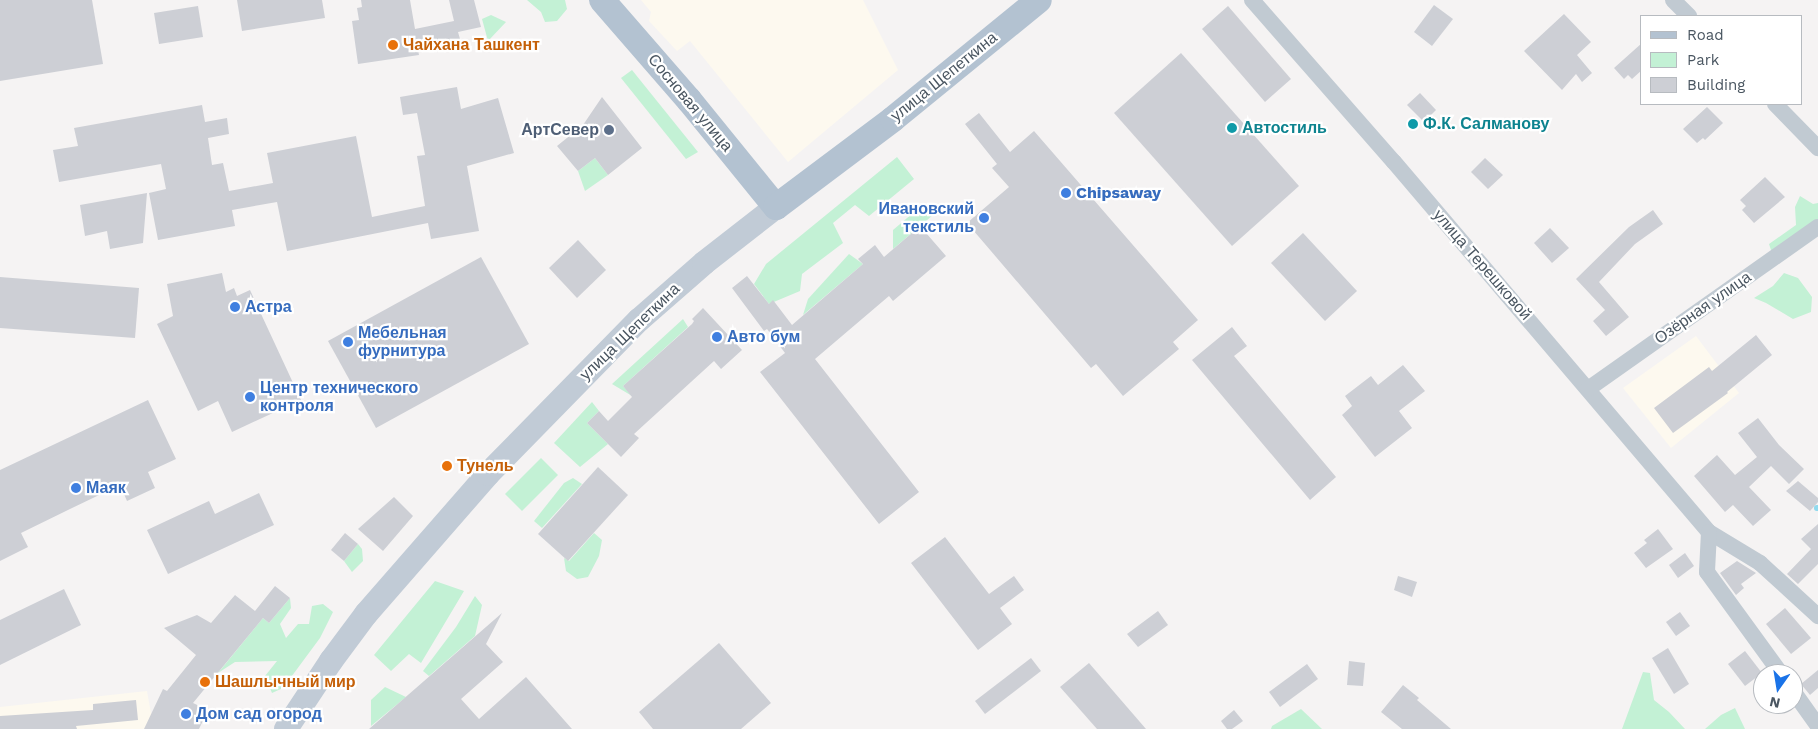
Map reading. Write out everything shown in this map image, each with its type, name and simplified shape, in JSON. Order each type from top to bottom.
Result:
[{"type":"main road","name":"Сосновая улица","points":[[602,0],[694,107],[776,207]]},
{"type":"main road","name":"улица Щепеткина","points":[[286,729],[366,614],[488,474],[638,320],[704,263],[892,119],[1039,0]]},
{"type":"street","name":"улица Терешковой","points":[[1252,0],[1709,532],[1760,564],[1818,616]]},
{"type":"street","points":[[1673,0],[1688,15]]},
{"type":"street","points":[[1776,105],[1818,148]]},
{"type":"street","name":"Озёрная улица","points":[[1588,389],[1818,227]]},
{"type":"street","points":[[1709,532],[1707,572],[1774,664]]},
{"type":"street","points":[[1803,705],[1818,726]]},
{"type":"shaded area","points":[[641,0],[863,0],[898,70],[788,162],[690,41],[677,51],[649,21],[651,12]]},
{"type":"shaded area","points":[[1696,336],[1739,393],[1671,448],[1623,388]]},
{"type":"shaded area","points":[[147,691],[151,713],[184,729],[0,729],[0,707]]},
{"type":"green space","points":[[527,0],[565,0],[567,9],[557,21],[545,22],[541,12]]},
{"type":"green space","points":[[491,15],[506,22],[488,41],[482,19]]},
{"type":"green space","points":[[632,70],[698,152],[686,159],[621,78]]},
{"type":"green space","points":[[897,157],[914,179],[869,216],[855,205],[833,223],[843,243],[802,274],[800,291],[769,304],[754,284],[766,264]]},
{"type":"green space","points":[[595,158],[608,175],[585,191],[578,171]]},
{"type":"green space","points":[[1800,196],[1813,204],[1818,203],[1818,235],[1772,253],[1769,244],[1796,225],[1795,207]]},
{"type":"green space","points":[[920,207],[933,215],[893,249],[893,230]]},
{"type":"green space","points":[[849,254],[863,264],[803,315],[808,299]]},
{"type":"green space","points":[[1784,273],[1798,278],[1812,297],[1811,312],[1793,319],[1754,298],[1773,286]]},
{"type":"green space","points":[[683,319],[688,327],[623,386],[632,396],[612,384]]},
{"type":"green space","points":[[592,402],[599,411],[587,423],[608,444],[580,467],[554,443]]},
{"type":"green space","points":[[541,458],[558,475],[522,511],[505,494]]},
{"type":"green space","points":[[573,478],[582,484],[542,528],[534,521],[564,483]]},
{"type":"green space","points":[[594,533],[602,540],[599,556],[588,577],[577,579],[566,571],[564,558],[569,561]]},
{"type":"green space","points":[[358,544],[362,549],[363,561],[352,572],[344,561]]},
{"type":"green space","points":[[435,581],[464,591],[421,663],[409,654],[391,671],[374,655]]},
{"type":"green space","points":[[475,596],[482,605],[475,636],[429,676],[423,671],[456,627]]},
{"type":"green space","points":[[290,598],[291,608],[280,624],[286,638],[298,624],[309,624],[312,606],[323,604],[333,612],[320,638],[283,688],[272,693],[265,676],[277,661],[235,662],[218,673],[263,618],[269,623]]},
{"type":"green space","points":[[1643,672],[1650,673],[1654,700],[1685,729],[1622,729]]},
{"type":"green space","points":[[385,687],[406,697],[371,726],[371,700]]},
{"type":"green space","points":[[1735,708],[1745,729],[1705,729],[1721,715]]},
{"type":"green space","points":[[1301,709],[1322,729],[1271,729],[1272,726]]},
{"type":"building","points":[[0,0],[92,0],[103,64],[0,81]]},
{"type":"building","points":[[237,0],[322,0],[325,18],[242,31]]},
{"type":"building","points":[[361,0],[410,0],[415,29],[454,21],[449,0],[474,0],[481,27],[458,32],[460,39],[417,45],[419,55],[358,64],[352,21],[359,20],[357,8],[362,7]]},
{"type":"building","points":[[1434,5],[1453,19],[1432,46],[1414,32]]},
{"type":"building","points":[[198,6],[203,37],[159,44],[154,13]]},
{"type":"building","points":[[1228,6],[1291,79],[1265,102],[1202,29]]},
{"type":"building","points":[[1564,14],[1591,42],[1577,55],[1592,73],[1582,82],[1576,74],[1562,90],[1524,51]]},
{"type":"building","points":[[1640,45],[1640,72],[1632,79],[1628,75],[1624,79],[1614,68]]},
{"type":"building","points":[[1181,53],[1299,186],[1232,246],[1114,113]]},
{"type":"building","points":[[457,87],[461,109],[498,98],[514,153],[467,166],[479,231],[431,239],[428,223],[287,251],[277,202],[232,210],[235,226],[158,240],[149,193],[166,189],[161,164],[59,182],[53,150],[78,146],[74,128],[202,105],[205,122],[227,118],[229,134],[208,138],[212,165],[223,163],[229,191],[273,183],[267,153],[356,136],[372,217],[425,206],[417,156],[425,155],[417,113],[403,115],[400,97]]},
{"type":"building","points":[[1420,93],[1436,110],[1424,122],[1407,105]]},
{"type":"building","points":[[602,97],[642,148],[608,175],[595,158],[578,171],[557,146],[583,125]]},
{"type":"building","points":[[1707,107],[1723,123],[1705,140],[1703,138],[1697,143],[1683,129]]},
{"type":"building","points":[[979,113],[1010,152],[1034,131],[1198,320],[1173,342],[1179,349],[1123,396],[1096,364],[1091,368],[967,223],[1009,187],[992,168],[997,164],[965,124]]},
{"type":"building","points":[[1485,158],[1503,175],[1488,189],[1471,172]]},
{"type":"building","points":[[1765,177],[1785,197],[1754,223],[1742,210],[1746,206],[1740,200]]},
{"type":"building","points":[[147,193],[143,243],[110,249],[107,231],[85,236],[80,205]]},
{"type":"building","points":[[1653,210],[1663,224],[1635,244],[1599,282],[1629,317],[1606,336],[1593,321],[1605,310],[1576,279],[1629,227]]},
{"type":"building","points":[[920,226],[946,256],[893,301],[889,296],[815,359],[919,492],[879,524],[760,372],[785,353],[767,329],[764,331],[732,288],[747,276],[769,304],[773,300],[792,325],[863,264],[858,259],[875,245],[884,257]]},
{"type":"building","points":[[1550,228],[1569,248],[1552,263],[1534,243]]},
{"type":"building","points":[[1303,233],[1357,291],[1325,321],[1271,263]]},
{"type":"building","points":[[578,240],[606,270],[577,298],[549,268]]},
{"type":"building","points":[[481,257],[529,344],[376,428],[328,341]]},
{"type":"building","points":[[222,273],[226,292],[234,288],[237,296],[250,290],[301,400],[232,432],[218,401],[198,411],[157,324],[173,316],[167,284]]},
{"type":"building","points":[[0,277],[139,288],[135,338],[0,328]]},
{"type":"building","points":[[703,308],[742,350],[721,369],[714,361],[634,434],[639,438],[621,457],[587,423],[599,411],[608,421],[632,397],[623,386],[692,324],[694,321],[692,319]]},
{"type":"building","points":[[1232,327],[1247,346],[1234,356],[1336,477],[1310,500],[1192,360]]},
{"type":"building","points":[[1756,335],[1772,355],[1728,393],[1673,433],[1654,408],[1709,367],[1712,371]]},
{"type":"building","points":[[1403,365],[1425,391],[1399,411],[1412,428],[1375,457],[1342,415],[1352,406],[1345,396],[1371,376],[1378,385]]},
{"type":"building","points":[[148,400],[176,459],[148,472],[155,488],[127,501],[120,485],[21,533],[28,547],[0,561],[0,470]]},
{"type":"building","points":[[1758,418],[1779,445],[1804,469],[1789,484],[1771,466],[1749,487],[1771,510],[1753,526],[1733,505],[1725,512],[1694,476],[1717,455],[1735,475],[1757,457],[1738,433]]},
{"type":"building","points":[[598,467],[628,495],[568,561],[538,534]]},
{"type":"building","points":[[1798,481],[1818,498],[1818,502],[1810,511],[1786,491]]},
{"type":"building","points":[[259,493],[274,525],[168,574],[147,530],[209,501],[215,514]]},
{"type":"building","points":[[394,497],[413,516],[383,551],[358,529]]},
{"type":"building","points":[[1818,524],[1818,564],[1798,584],[1787,574],[1811,549],[1801,539]]},
{"type":"building","points":[[1658,529],[1673,549],[1646,568],[1634,553],[1647,543],[1644,540]]},
{"type":"building","points":[[345,533],[358,544],[344,561],[331,550]]},
{"type":"building","points":[[945,537],[989,594],[1014,576],[1024,590],[1000,608],[1012,624],[978,650],[911,563]]},
{"type":"building","points":[[1685,553],[1694,566],[1678,578],[1669,565]]},
{"type":"building","points":[[1737,561],[1756,573],[1741,584],[1744,588],[1736,595],[1720,573]]},
{"type":"building","points":[[1398,576],[1417,582],[1412,597],[1394,590]]},
{"type":"building","points":[[275,586],[290,598],[269,623],[263,618],[193,703],[208,710],[199,729],[144,729],[163,689],[167,691],[196,655],[164,628],[197,615],[211,623],[235,595],[255,611]]},
{"type":"building","points":[[64,589],[81,625],[0,665],[0,620]]},
{"type":"building","points":[[1785,608],[1811,638],[1791,654],[1766,624]]},
{"type":"building","points":[[1158,611],[1168,625],[1138,647],[1127,634]]},
{"type":"building","points":[[1680,612],[1690,626],[1676,636],[1666,622]]},
{"type":"building","points":[[502,613],[486,644],[503,662],[461,699],[479,719],[526,677],[572,729],[369,729]]},
{"type":"building","points":[[719,643],[771,703],[741,729],[653,729],[639,712]]},
{"type":"building","points":[[1668,648],[1689,684],[1674,694],[1652,658]]},
{"type":"building","points":[[1745,651],[1755,664],[1753,664],[1753,680],[1745,686],[1728,664]]},
{"type":"building","points":[[1031,658],[1041,671],[985,714],[975,701]]},
{"type":"building","points":[[1349,661],[1365,663],[1363,686],[1347,685]]},
{"type":"building","points":[[1089,663],[1146,729],[1097,729],[1060,687]]},
{"type":"building","points":[[1307,664],[1318,679],[1280,707],[1269,692]]},
{"type":"building","points":[[1818,670],[1818,688],[1810,695],[1803,686],[1803,682]]},
{"type":"building","points":[[1403,685],[1419,698],[1417,700],[1451,729],[1402,729],[1381,712]]},
{"type":"building","points":[[136,700],[138,720],[76,726],[77,729],[0,729],[0,716],[93,710],[93,704]]},
{"type":"building","points":[[1234,710],[1243,721],[1232,729],[1227,729],[1221,721]]},
{"type":"place","name":"Чайхана Ташкент","points":[[393,45]]},
{"type":"place","name":"Ф.К. Салманову","points":[[1413,124]]},
{"type":"place","name":"Автостиль","points":[[1232,128]]},
{"type":"place","name":"АртСевер","points":[[609,130]]},
{"type":"place","name":"Chipsaway","points":[[1066,193]]},
{"type":"place","name":"Ивановский текстиль","points":[[984,218]]},
{"type":"place","name":"Астра","points":[[235,307]]},
{"type":"place","name":"Авто бум","points":[[717,337]]},
{"type":"place","name":"Мебельная фурнитура","points":[[348,342]]},
{"type":"place","name":"Центр технического контроля","points":[[250,397]]},
{"type":"place","name":"Тунель","points":[[447,466]]},
{"type":"place","name":"Маяк","points":[[76,488]]},
{"type":"place","name":"Шашлычный мир","points":[[205,682]]},
{"type":"place","name":"Дом сад огород","points":[[186,714]]}]
